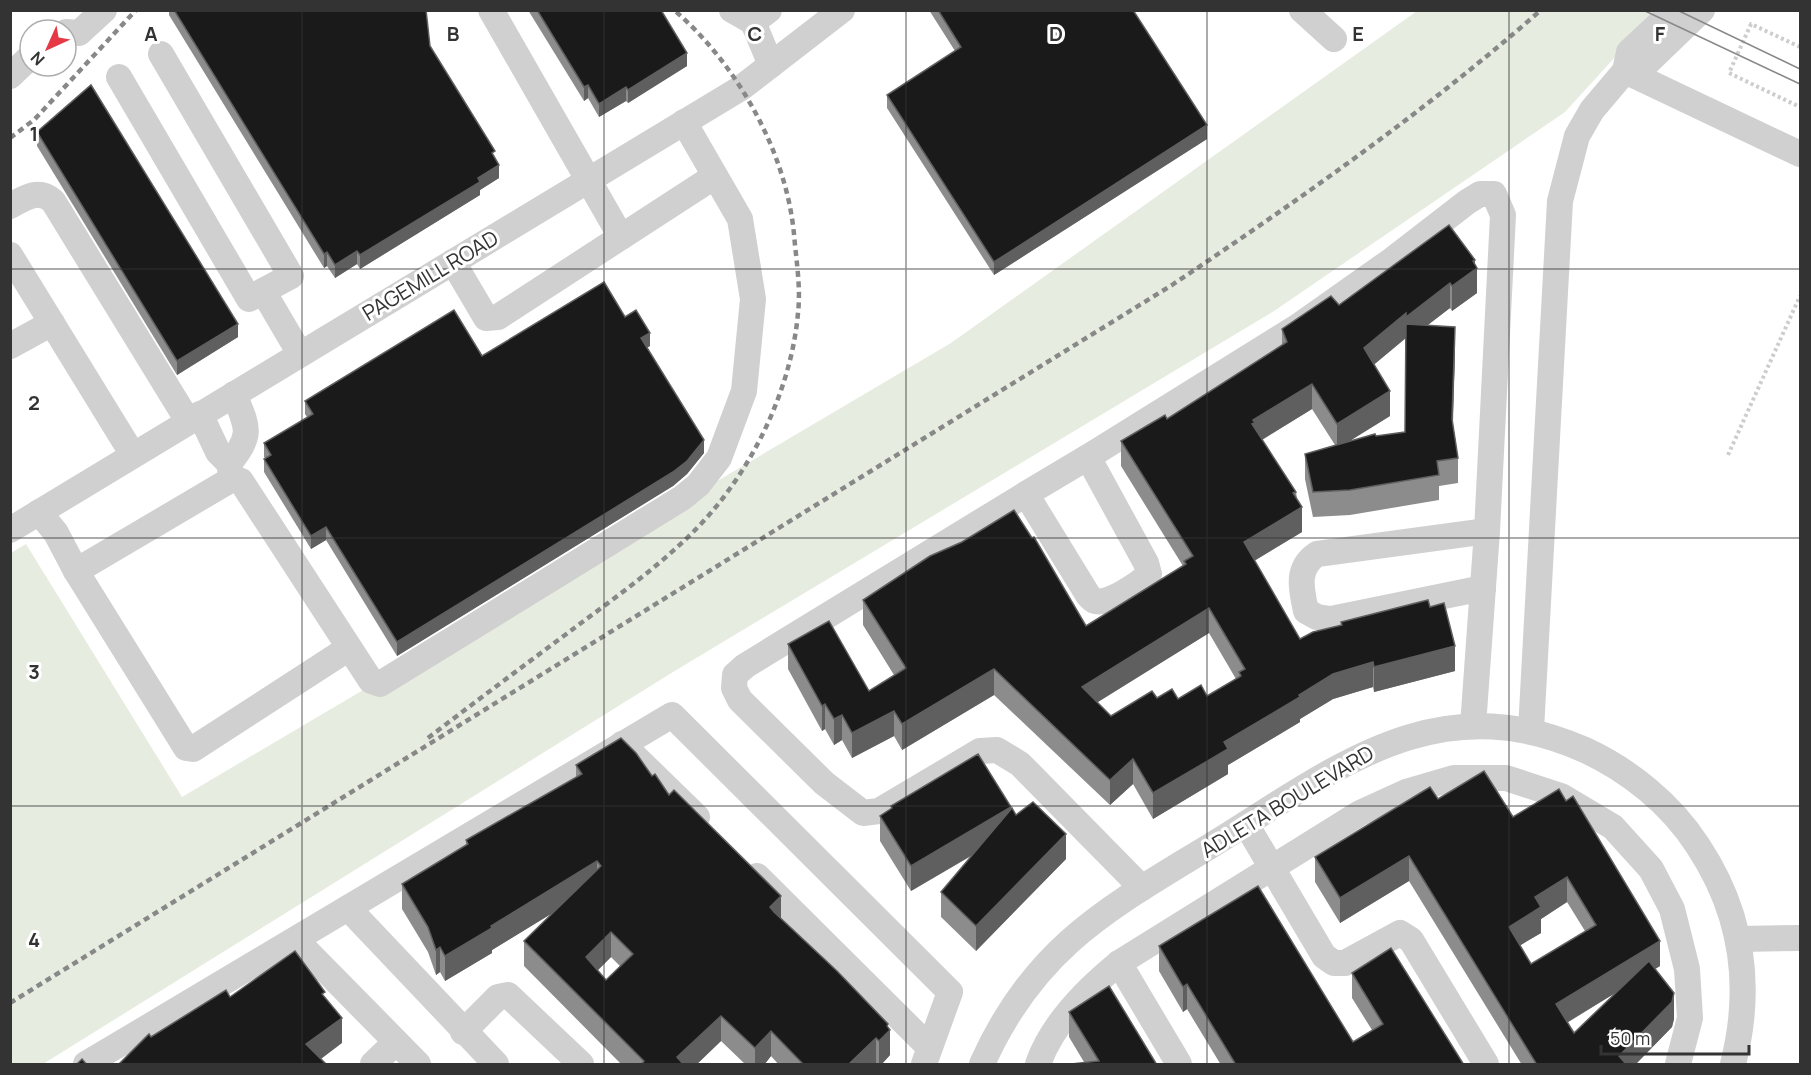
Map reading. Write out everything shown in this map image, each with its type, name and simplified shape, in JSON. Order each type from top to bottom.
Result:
[{"type":"street","points":[[78,33],[104,10]]},
{"type":"street","points":[[491,10],[621,237]]},
{"type":"street","name":"PAGEMILL ROAD","points":[[10,530],[741,88],[842,10]]},
{"type":"street","points":[[1302,10],[1334,39]]},
{"type":"street","points":[[1531,730],[1560,201],[1577,136],[1592,110],[1625,71],[1629,52],[1674,10]]},
{"type":"street","points":[[1625,71],[1645,65],[1702,10]]},
{"type":"street","points":[[751,14],[771,65]]},
{"type":"street","points":[[119,77],[249,299],[291,276],[162,54]]},
{"type":"street","points":[[1625,71],[1800,154]]},
{"type":"street","points":[[10,206],[30,195],[40,194],[52,201],[194,418],[231,471],[241,481],[371,681],[380,684],[682,498],[698,485],[719,459],[744,391],[753,299],[740,219],[684,122]]},
{"type":"street","points":[[453,262],[486,318],[498,317],[715,176]]},
{"type":"street","points":[[1142,888],[1020,764],[997,750],[980,751],[879,811],[863,813],[824,783],[740,700],[734,688],[735,675],[745,666],[1297,327],[1392,260],[1467,202],[1480,194],[1494,194],[1503,215],[1484,588],[1473,726]]},
{"type":"street","points":[[12,261],[133,455]]},
{"type":"street","points":[[263,291],[300,354]]},
{"type":"street","points":[[10,346],[52,323]]},
{"type":"street","points":[[76,571],[231,471],[248,437],[246,422],[234,394]]},
{"type":"street","points":[[1026,494],[1088,595],[1095,602],[1106,602],[1143,580],[1149,574],[1146,563],[1088,457]]},
{"type":"street","points":[[39,512],[56,533],[76,571],[186,748],[193,749],[349,648]]},
{"type":"street","points":[[1484,588],[1331,619],[1317,617],[1306,610],[1301,572],[1308,560],[1317,554],[1487,531]]},
{"type":"street","points":[[86,1065],[672,715],[951,992],[926,1056],[738,858]]},
{"type":"street","name":"ADLETA BOULEVARD","points":[[982,1065],[1010,1008],[1050,958],[1102,914],[1355,756],[1405,738],[1473,726],[1531,730],[1601,757],[1640,782],[1684,824],[1712,867],[1730,906],[1740,939],[1743,986],[1740,1039],[1733,1065]]},
{"type":"street","points":[[622,743],[713,833]]},
{"type":"street","points":[[1038,1065],[1065,1018],[1097,981],[1119,963],[1270,864],[1360,813],[1406,792],[1454,778],[1506,778],[1561,796],[1613,827],[1651,868],[1672,909],[1687,969],[1689,1018],[1678,1065]]},
{"type":"street","points":[[1246,824],[1324,956],[1334,963],[1345,963],[1400,933],[1411,940],[1486,1065]]},
{"type":"street","points":[[348,908],[496,1065]]},
{"type":"street","points":[[1740,939],[1800,938]]},
{"type":"street","points":[[296,940],[418,1065]]},
{"type":"street","points":[[1119,963],[1179,1065]]},
{"type":"street","points":[[463,1032],[498,997],[508,995],[581,1065]]},
{"type":"street","points":[[373,1065],[396,1042]]},
{"type":"path","points":[[1800,46],[1751,24],[1729,73],[1800,107]]},
{"type":"path","points":[[1728,455],[1800,296]]},
{"type":"shaded area","points":[[1417,11],[1657,11],[1565,112],[1274,311],[673,672],[43,1064],[11,1064],[11,553],[26,544],[182,797],[951,343]]},
{"type":"building","points":[[174,10],[426,10],[430,46],[495,151],[492,153],[499,165],[478,178],[480,182],[360,255],[357,251],[335,265],[327,252],[324,254]]},
{"type":"building","points":[[537,10],[661,10],[687,53],[628,90],[626,87],[599,104],[588,85],[584,87]]},
{"type":"building","points":[[938,10],[1133,10],[1207,125],[994,262],[887,95],[961,47]]},
{"type":"building","points":[[91,85],[238,324],[177,361],[37,132]]},
{"type":"building","points":[[1449,225],[1475,260],[1473,261],[1477,268],[1452,286],[1450,283],[1406,317],[1406,313],[1364,348],[1390,391],[1337,424],[1312,384],[1253,420],[1255,423],[1252,424],[1296,492],[1293,493],[1302,507],[1244,542],[1300,639],[1313,632],[1342,625],[1341,622],[1428,600],[1430,607],[1444,603],[1455,646],[1374,667],[1373,662],[1333,674],[1299,695],[1300,697],[1224,742],[1228,749],[1153,793],[1133,759],[1110,780],[994,669],[902,724],[894,711],[852,733],[842,715],[834,719],[825,704],[822,706],[788,644],[829,621],[869,691],[906,668],[863,600],[930,556],[962,542],[1014,510],[1032,538],[1034,537],[1086,626],[1186,564],[1184,561],[1193,556],[1121,441],[1165,415],[1167,419],[1287,342],[1282,329],[1331,296],[1339,305]],"holes":[[[1209,608],[1245,669],[1239,672],[1241,676],[1207,696],[1201,685],[1178,699],[1172,689],[1157,698],[1152,691],[1111,716],[1082,687]]]},
{"type":"building","points":[[604,282],[625,317],[636,310],[650,333],[641,338],[704,440],[687,461],[673,472],[397,642],[326,527],[311,536],[264,459],[271,455],[264,443],[313,414],[305,401],[454,310],[482,356]]},
{"type":"building","points":[[1406,324],[1455,327],[1452,419],[1458,458],[1437,461],[1439,475],[1350,490],[1313,492],[1305,454],[1375,434],[1376,436],[1405,432]]},
{"type":"building","points":[[621,738],[636,753],[652,776],[655,774],[669,795],[674,790],[781,896],[770,907],[774,912],[837,971],[888,1024],[890,1030],[879,1041],[876,1038],[850,1065],[804,1065],[771,1031],[755,1048],[721,1016],[677,1057],[684,1065],[641,1065],[644,1061],[524,941],[601,866],[597,861],[445,956],[440,947],[436,950],[428,927],[402,884],[468,844],[466,840],[582,774],[576,765]],"holes":[[[611,932],[633,954],[606,980],[586,957]]]},
{"type":"building","points":[[978,754],[1011,807],[911,866],[880,816],[892,808],[891,806]]},
{"type":"building","points":[[1484,771],[1513,817],[1559,789],[1566,801],[1573,796],[1660,941],[1556,1004],[1574,1033],[1649,961],[1674,993],[1672,1002],[1619,1056],[1627,1065],[1537,1065],[1409,856],[1340,898],[1315,857],[1430,787],[1438,799]],"holes":[[[1567,877],[1596,925],[1531,964],[1509,927],[1541,907],[1535,897]]]},
{"type":"building","points":[[1033,802],[1066,834],[976,926],[941,892],[1012,808],[1016,815]]},
{"type":"building","points":[[1258,886],[1353,1042],[1383,1024],[1352,973],[1391,948],[1464,1065],[1236,1065],[1187,984],[1183,987],[1159,946]]},
{"type":"building","points":[[295,951],[325,992],[322,994],[342,1018],[306,1044],[327,1065],[118,1065],[149,1034],[151,1037],[226,990],[230,997]]},
{"type":"building","points":[[1109,986],[1157,1065],[1062,1065],[1099,1061],[1069,1012]]},
{"type":"building","points":[[82,1059],[87,1065],[76,1065]]},
{"type":"tram line","points":[[1643,10],[1800,84]]},
{"type":"tram line","points":[[1677,10],[1800,69]]},
{"type":"railway","points":[[10,138],[34,120],[136,10]]},
{"type":"railway","points":[[428,738],[630,586],[688,537],[729,490],[747,463],[776,405],[794,344],[799,293],[794,234],[781,172],[755,111],[738,83],[697,32],[674,10]]},
{"type":"railway","points":[[10,1003],[1172,285],[1361,154],[1453,84],[1541,10]]}]
